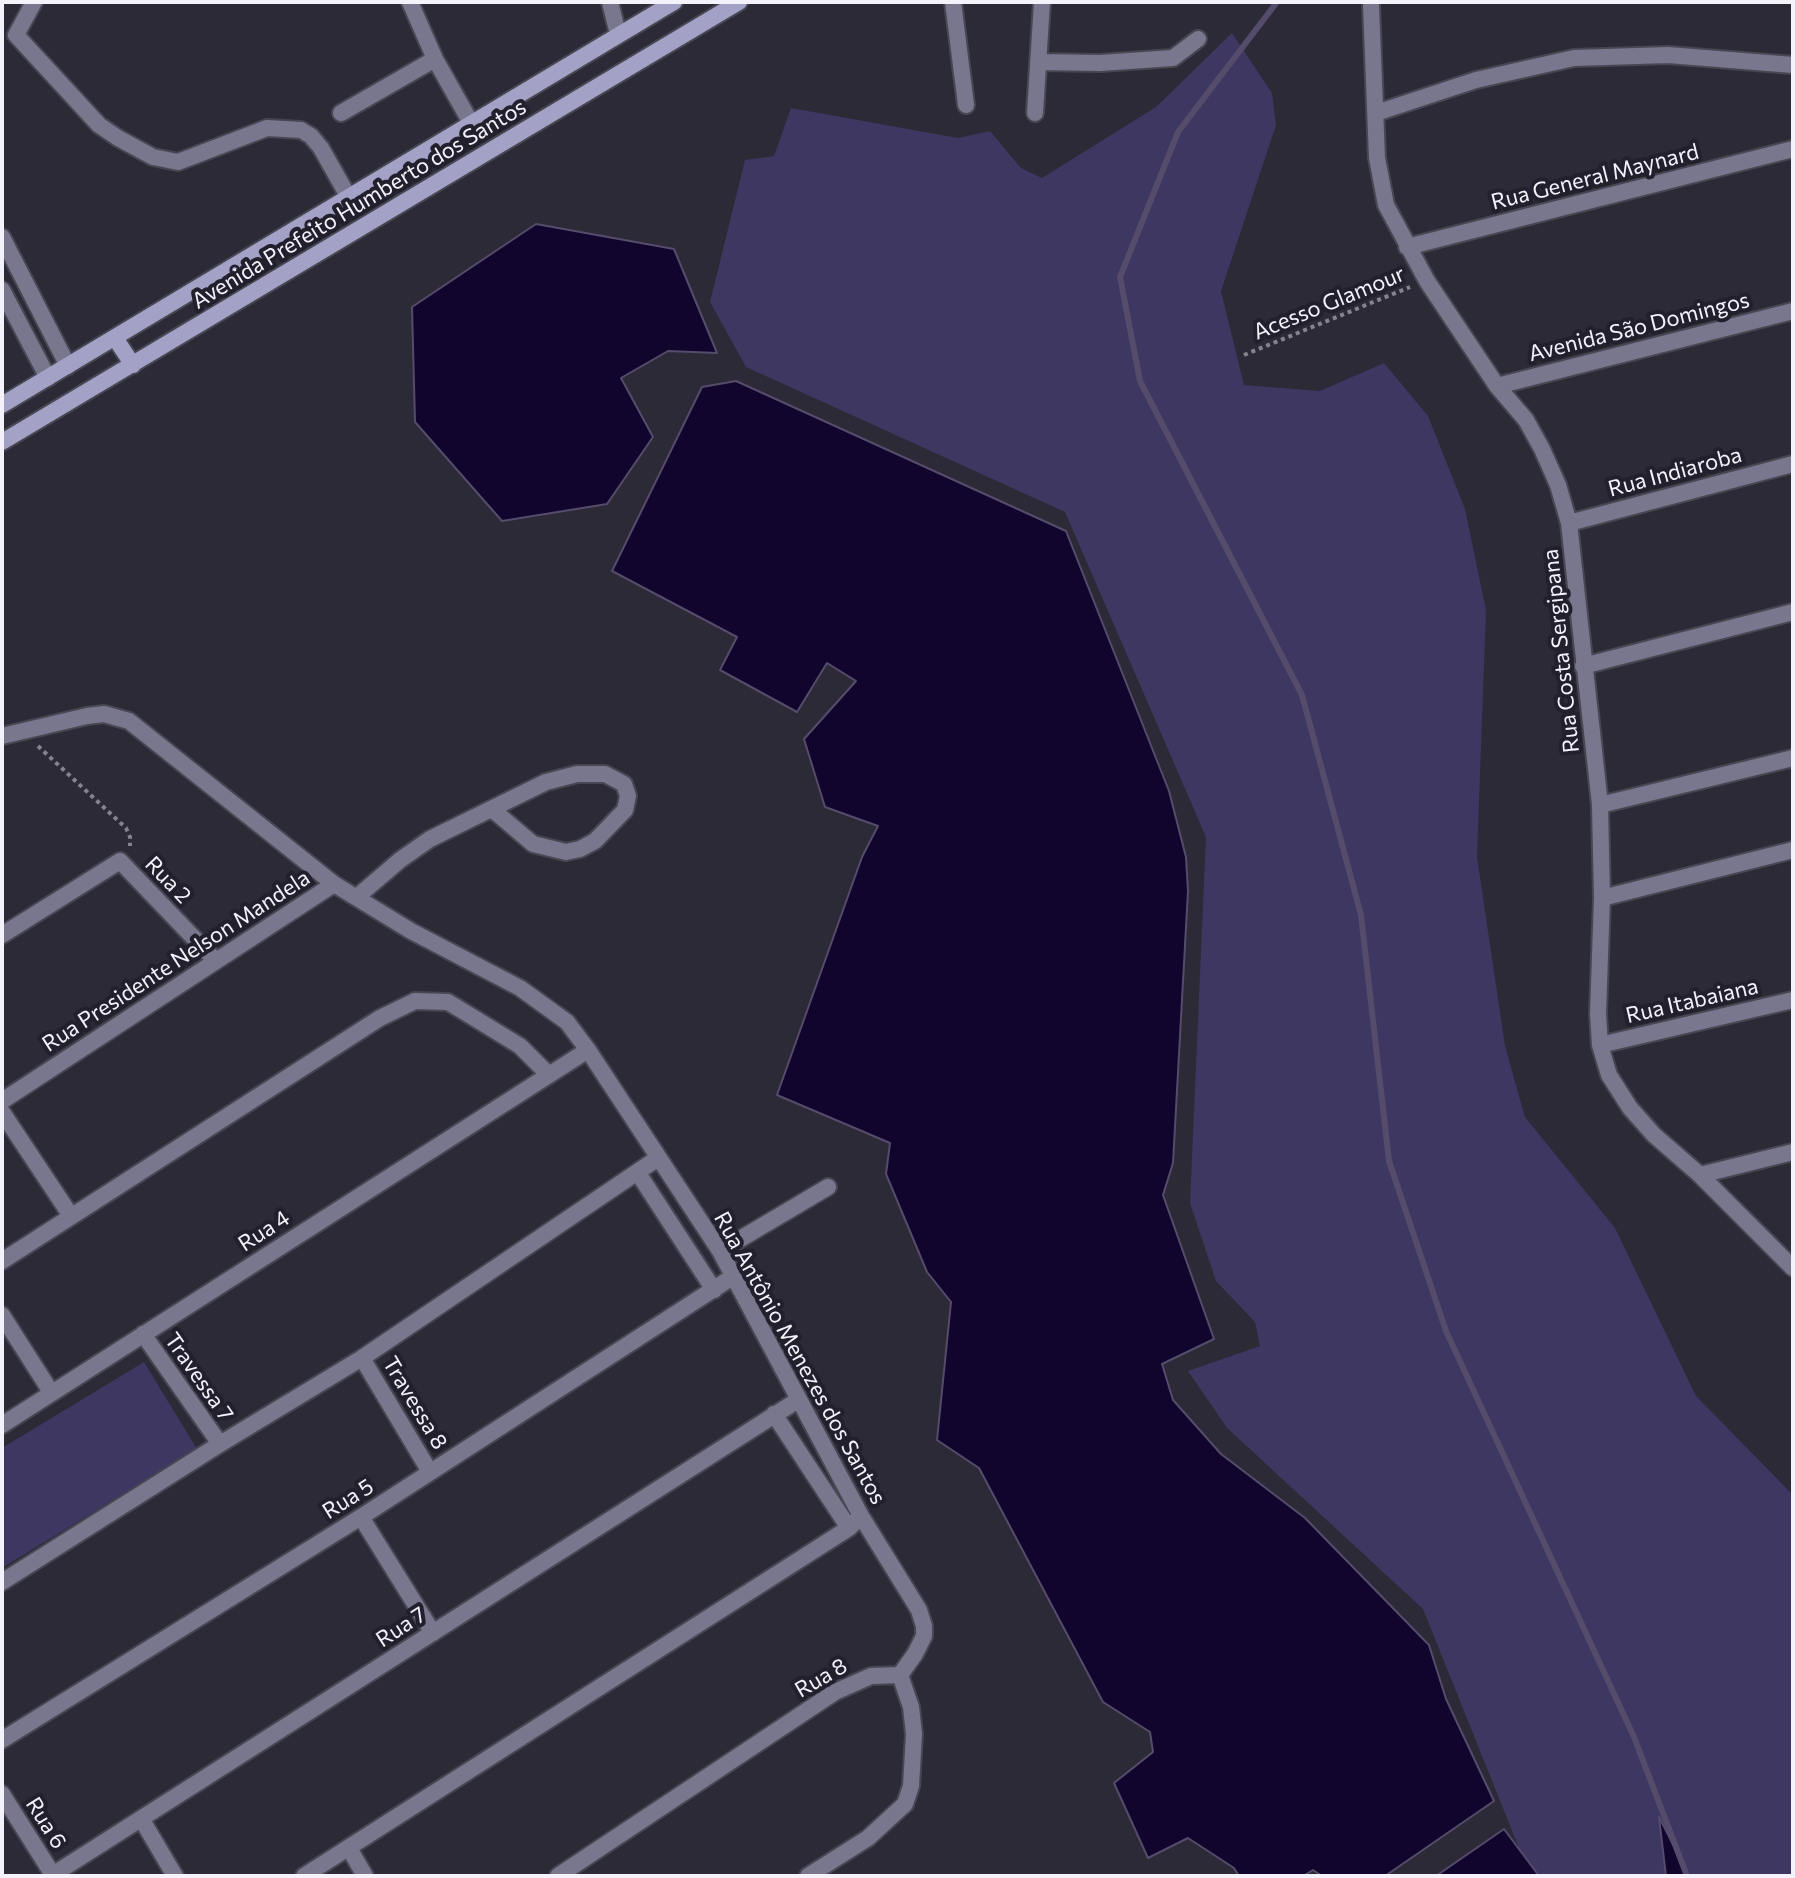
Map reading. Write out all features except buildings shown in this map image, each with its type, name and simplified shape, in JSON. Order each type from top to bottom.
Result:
[{"type":"street","points":[[34,2],[16,35],[99,125],[127,143],[153,157],[178,162],[267,128],[301,130],[321,148],[348,196]]},
{"type":"street","points":[[410,2],[435,59],[471,123]]},
{"type":"street","points":[[610,2],[618,34]]},
{"type":"street","name":"Avenida Prefeito Humberto dos Santos","points":[[2,405],[674,2]]},
{"type":"street","name":"Avenida Prefeito Humberto dos Santos","points":[[2,442],[739,2]]},
{"type":"street","points":[[953,2],[966,105]]},
{"type":"street","points":[[1035,113],[1042,2]]},
{"type":"street","name":"Rua Costa Sergipana","points":[[1371,5],[1379,176],[1386,205],[1427,281],[1497,386],[1526,420],[1558,485],[1569,523],[1600,805],[1602,898],[1597,981],[1600,1045],[1609,1075],[1630,1108],[1654,1135],[1700,1175],[1793,1268]]},
{"type":"street","points":[[1038,62],[1100,63],[1173,58],[1198,39]]},
{"type":"street","points":[[1376,113],[1476,80],[1574,58],[1668,55],[1793,65]]},
{"type":"street","points":[[341,113],[435,59]]},
{"type":"street","name":"Rua General Maynard","points":[[1407,247],[1793,149]]},
{"type":"street","points":[[2,237],[68,366]]},
{"type":"street","points":[[2,290],[48,378]]},
{"type":"street","name":"Avenida São Domingos","points":[[1497,386],[1793,311]]},
{"type":"street","points":[[115,338],[133,365]]},
{"type":"street","name":"Rua Indiaroba","points":[[1569,523],[1793,464]]},
{"type":"street","points":[[1583,666],[1793,612]]},
{"type":"street","name":"Rua Antônio Menezes dos Santos","points":[[2,736],[87,716],[104,714],[129,721],[334,884],[411,931],[520,988],[567,1022],[720,1251],[861,1516],[923,1619],[922,1641],[900,1675]]},
{"type":"street","points":[[1600,805],[1793,758]]},
{"type":"street","points":[[357,897],[430,839],[546,782],[577,774],[611,775],[624,784],[628,796],[625,810],[595,841],[566,852],[533,844],[493,810]]},
{"type":"street","points":[[1602,898],[1793,850]]},
{"type":"street","name":"Rua 2","points":[[2,935],[120,861],[215,960]]},
{"type":"street","name":"Rua Presidente Nelson Mandela","points":[[2,1101],[334,884]]},
{"type":"street","name":"Rua Itabaiana","points":[[1600,1045],[1793,1000]]},
{"type":"street","points":[[2,1261],[380,1018],[415,1001],[448,1002],[520,1046],[548,1074]]},
{"type":"street","name":"Rua 4","points":[[2,1425],[588,1050]]},
{"type":"street","points":[[2,1112],[71,1216]]},
{"type":"street","points":[[1700,1175],[1793,1152]]},
{"type":"street","points":[[2,1582],[362,1358],[658,1158]]},
{"type":"street","points":[[638,1173],[714,1290]]},
{"type":"street","points":[[720,1251],[828,1187]]},
{"type":"street","name":"Rua 5","points":[[2,1740],[361,1517],[734,1276]]},
{"type":"street","points":[[2,1315],[51,1392]]},
{"type":"street","name":"Travessa 7","points":[[143,1334],[220,1444]]},
{"type":"street","name":"Travessa 8","points":[[362,1358],[430,1472]]},
{"type":"street","name":"Rua 7","points":[[52,1875],[798,1400]]},
{"type":"street","points":[[774,1414],[849,1528]]},
{"type":"street","points":[[304,1876],[849,1528],[861,1516]]},
{"type":"street","points":[[361,1517],[433,1633]]},
{"type":"street","points":[[808,1876],[868,1838],[905,1804],[911,1786],[915,1747],[911,1707],[900,1675]]},
{"type":"street","name":"Rua 8","points":[[558,1876],[578,1871],[835,1692],[871,1676],[900,1675]]},
{"type":"street","name":"Rua 6","points":[[2,1794],[52,1875]]},
{"type":"street","points":[[142,1820],[175,1876]]},
{"type":"street","points":[[349,1848],[365,1876]]},
{"type":"path","name":"Acesso Glamour","points":[[1244,355],[1427,281]]},
{"type":"path","points":[[21,731],[128,830],[131,843],[120,861]]},
{"type":"shaded area","points":[[1232,33],[1272,93],[1276,125],[1221,291],[1244,385],[1320,391],[1384,363],[1428,416],[1465,509],[1486,610],[1477,857],[1505,1046],[1525,1117],[1615,1228],[1696,1396],[1793,1495],[1793,1876],[1689,1876],[1660,1819],[1666,1876],[1533,1876],[1527,1868],[1423,1609],[1227,1428],[1188,1371],[1260,1346],[1255,1322],[1216,1281],[1190,1203],[1206,837],[1065,512],[746,367],[710,302],[745,160],[774,156],[791,108],[958,138],[990,131],[1021,168],[1042,178],[1156,107]]},
{"type":"shaded area","points":[[536,224],[674,249],[717,353],[668,351],[621,378],[653,437],[607,504],[502,521],[415,422],[412,307]]},
{"type":"shaded area","points":[[736,381],[1066,531],[1169,791],[1186,857],[1188,891],[1173,1163],[1163,1195],[1214,1339],[1162,1364],[1173,1400],[1221,1454],[1305,1518],[1429,1645],[1446,1699],[1494,1801],[1385,1876],[1322,1876],[1313,1870],[1303,1876],[1239,1876],[1234,1868],[1188,1838],[1148,1858],[1114,1783],[1153,1752],[1150,1732],[1103,1702],[979,1468],[937,1440],[951,1302],[927,1272],[886,1174],[890,1143],[777,1095],[862,857],[878,826],[825,807],[804,739],[856,681],[827,663],[797,712],[720,670],[737,637],[612,571],[702,387]]},
{"type":"shaded area","points":[[144,1362],[197,1449],[2,1568],[2,1448]]},
{"type":"shaded area","points":[[1659,1817],[1689,1876],[1666,1876]]},
{"type":"shaded area","points":[[1504,1829],[1539,1876],[1436,1876]]},
{"type":"waterway","points":[[1277,2],[1178,132],[1120,277],[1140,381],[1302,695],[1361,915],[1389,1161],[1446,1331],[1634,1737],[1687,1876]]}]
